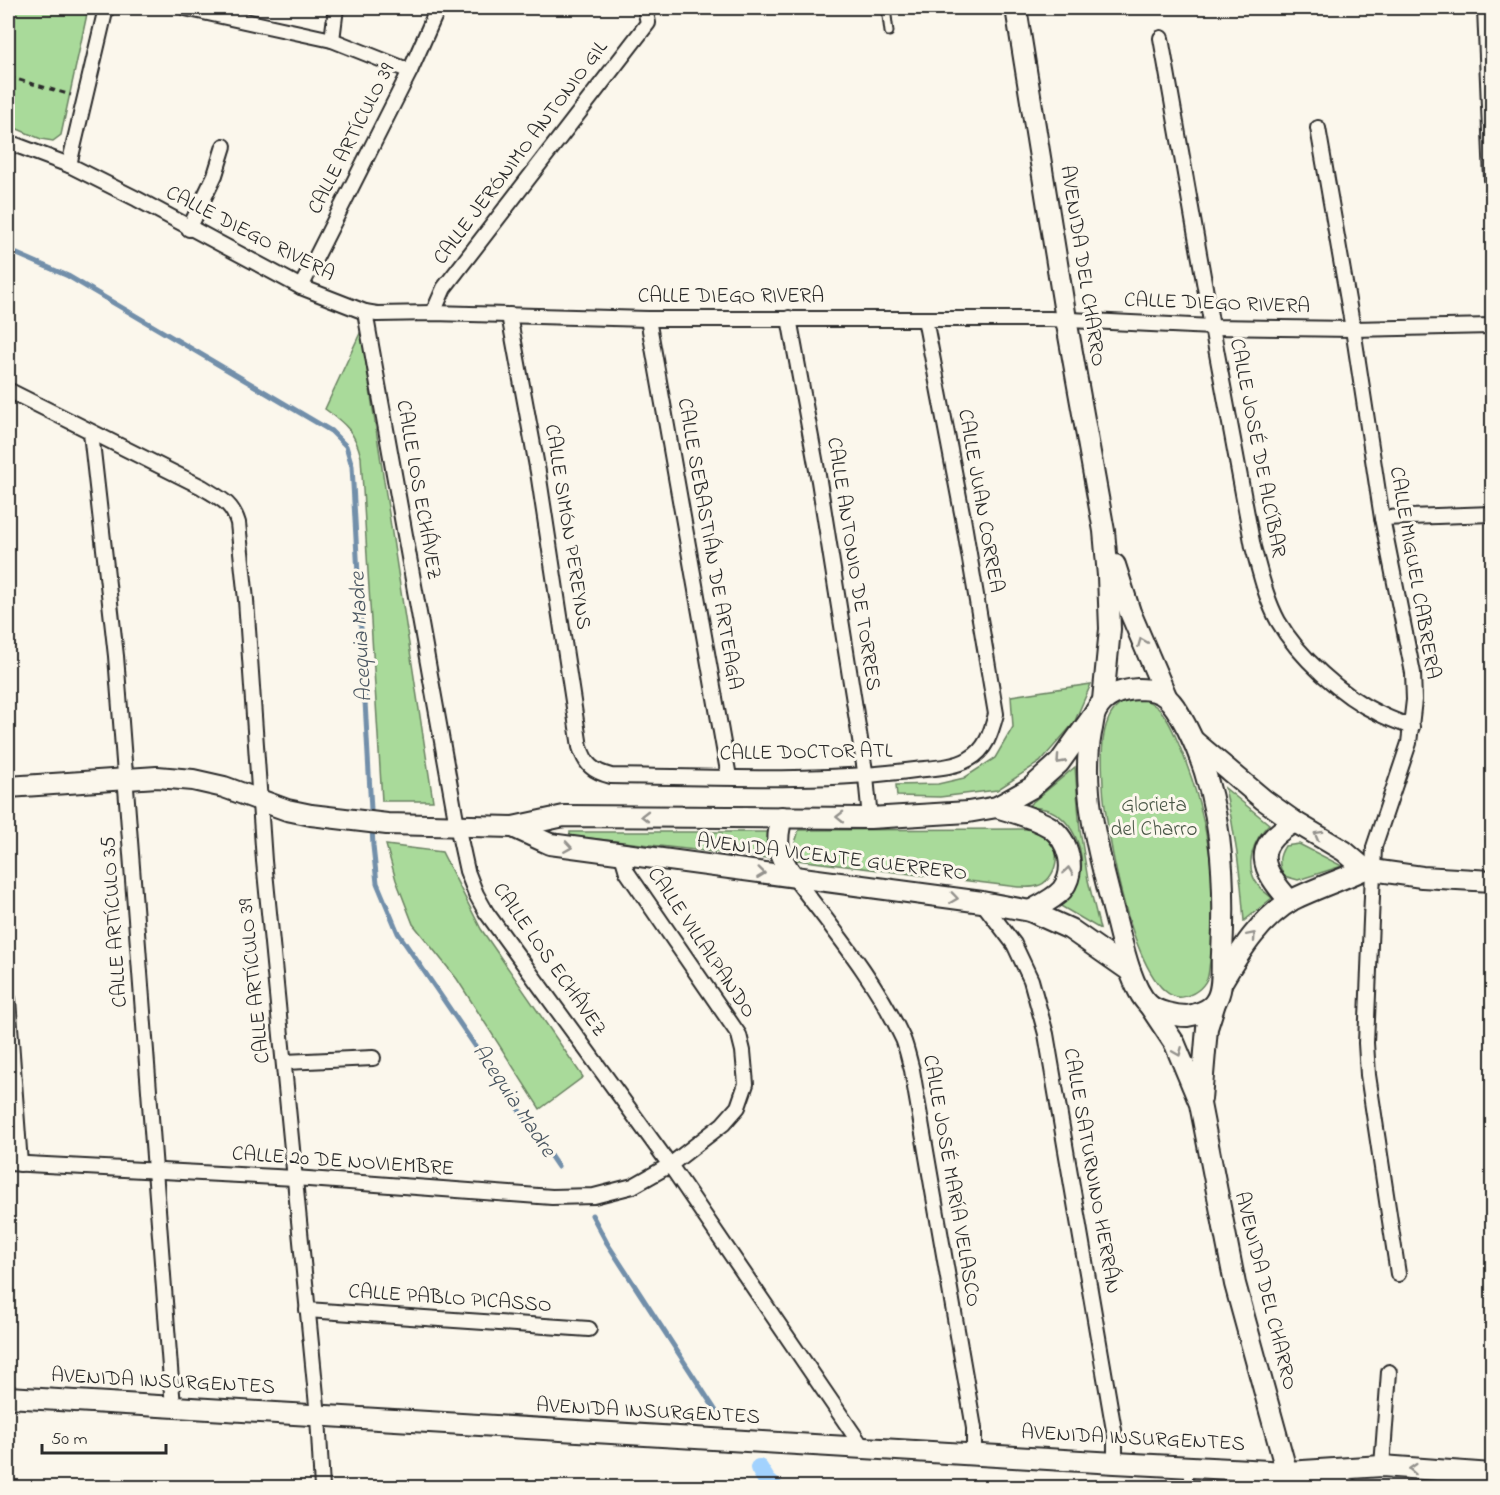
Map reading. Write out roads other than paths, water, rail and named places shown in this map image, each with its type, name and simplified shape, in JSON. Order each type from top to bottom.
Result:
[{"type":"street","points":[[69,165],[106,8]]},
{"type":"street","points":[[185,8],[332,40],[410,71]]},
{"type":"street","points":[[332,40],[336,8]]},
{"type":"street","name":"CALLE ARTÍCULO 39","points":[[301,287],[410,71],[438,8]]},
{"type":"street","name":"CALLE JERÓNIMO ANTONIO GIL","points":[[433,313],[444,288],[648,23],[645,8]]},
{"type":"street","name":"AVENIDA DEL CHARRO","points":[[1016,8],[1066,320],[1104,531],[1110,629],[1099,707],[1089,745],[1089,780],[1095,829],[1130,971],[1175,1044],[1200,1104],[1235,1284],[1289,1480]]},
{"type":"street","points":[[1485,8],[1490,26],[1492,180]]},
{"type":"street","name":"CALLE JOSÉ DE ALCÍBAR","points":[[1161,38],[1253,547],[1263,582],[1278,621],[1303,653],[1342,691],[1377,713],[1412,728]]},
{"type":"street","name":"CALLE MIGUEL CABRERA","points":[[1318,128],[1353,329],[1382,518],[1413,673],[1414,700],[1409,743],[1376,837],[1369,869],[1366,1043],[1368,1075],[1398,1274]]},
{"type":"street","name":"CALLE DIEGO RIVERA","points":[[8,142],[69,165],[301,287],[365,312],[377,314],[433,313],[648,319],[1066,320],[1212,327],[1353,329],[1492,326]]},
{"type":"street","points":[[189,229],[216,176],[224,146]]},
{"type":"street","name":"CALLE LOS ECHÁVEZ","points":[[365,312],[457,825],[467,871],[476,894],[486,912],[670,1165],[863,1448]]},
{"type":"street","name":"CALLE SIMÓN PEREYNS","points":[[509,315],[538,472],[580,747]]},
{"type":"street","name":"CALLE ANTONIO DE TORRES","points":[[789,318],[819,481],[866,777],[870,818]]},
{"type":"street","name":"CALLE SEBASTIÁN DE ARTEAGA","points":[[648,319],[729,777]]},
{"type":"street","name":"CALLE JUAN CORREA","points":[[925,319],[992,691]]},
{"type":"street","name":"CALLE ARTÍCULO 39","points":[[8,390],[202,487],[229,504],[238,523],[246,600],[260,799],[318,1416],[322,1488]]},
{"type":"street","name":"CALLE ARTÍCULO 35","points":[[91,433],[116,656],[173,1407]]},
{"type":"street","points":[[1382,518],[1492,514]]},
{"type":"street","name":"AVENIDA DEL CHARRO","points":[[1104,531],[1130,612],[1166,696],[1178,711],[1193,740]]},
{"type":"street","points":[[1099,707],[1116,693],[1138,688],[1166,696]]},
{"type":"street","name":"CALLE DOCTOR ATL","points":[[580,747],[589,767],[611,776],[866,777],[954,765],[968,760],[984,746],[992,730],[996,714],[992,691]]},
{"type":"street","name":"AVENIDA VICENTE GUERRERO","points":[[8,788],[157,777],[193,780],[303,813],[387,824],[513,827],[564,816],[870,818],[968,812],[997,807],[1031,788],[1059,763],[1099,707]]},
{"type":"street","points":[[1193,740],[1264,800],[1369,869]]},
{"type":"street","points":[[1193,740],[1208,784],[1220,848],[1224,921],[1218,994]]},
{"type":"street","points":[[997,807],[1049,827],[1059,835],[1070,858],[1068,879],[1061,891],[1030,911]]},
{"type":"street","points":[[782,817],[778,831],[778,847],[782,862],[793,876]]},
{"type":"street","points":[[1290,901],[1272,881],[1265,865],[1264,852],[1271,838],[1295,822]]},
{"type":"street","name":"AVENIDA VICENTE GUERRERO","points":[[513,827],[550,844],[982,902],[1030,911],[1070,929],[1130,971]]},
{"type":"street","name":"CALLE VILLALPANDO","points":[[622,855],[627,872],[739,1035],[744,1058],[746,1084],[738,1107],[723,1124],[670,1165]]},
{"type":"street","points":[[1149,1005],[1165,1012],[1187,1016],[1199,1013],[1218,994],[1242,948],[1262,924],[1290,901],[1369,869],[1470,881],[1492,881]]},
{"type":"street","name":"CALLE JOSÉ MARÍA VELASCO","points":[[793,876],[847,948],[886,1008],[903,1040],[912,1070],[972,1416],[974,1454]]},
{"type":"street","name":"CALLE SATURNINO HERRÁN","points":[[982,902],[1014,945],[1031,980],[1046,1034],[1115,1436],[1115,1463]]},
{"type":"street","name":"AVENIDA DEL CHARRO","points":[[1200,1104],[1207,1028],[1218,994]]},
{"type":"street","points":[[8,999],[14,1163]]},
{"type":"street","points":[[285,1062],[374,1058]]},
{"type":"street","name":"CALLE 20 DE NOVIEMBRE","points":[[14,1163],[295,1178],[552,1197],[609,1194],[633,1186],[670,1165]]},
{"type":"street","name":"CALLE PABLO PICASSO","points":[[307,1310],[590,1329]]},
{"type":"street","points":[[1382,1466],[1389,1372]]},
{"type":"street","name":"AVENIDA INSURGENTES","points":[[8,1397],[1189,1466],[1347,1488]]},
{"type":"street","name":"AVENIDA INSURGENTES","points":[[1289,1480],[1382,1466],[1492,1474]]},
{"type":"lane","points":[[886,8],[889,32]]},
{"type":"lane","points":[[1188,1488],[1189,1466]]},
{"type":"waterway","name":"Acequia Madre","points":[[8,250],[68,276],[331,431],[346,446],[352,466],[377,883],[398,933],[558,1167]]},
{"type":"waterway","name":"Acequia Madre","points":[[592,1215],[607,1243],[716,1411]]},
{"type":"waterway","name":"Acequia Madre","points":[[759,1468],[767,1481],[775,1488]]},
{"type":"park label","name":"Glorieta del Charro","points":[[1154,818]]}]
